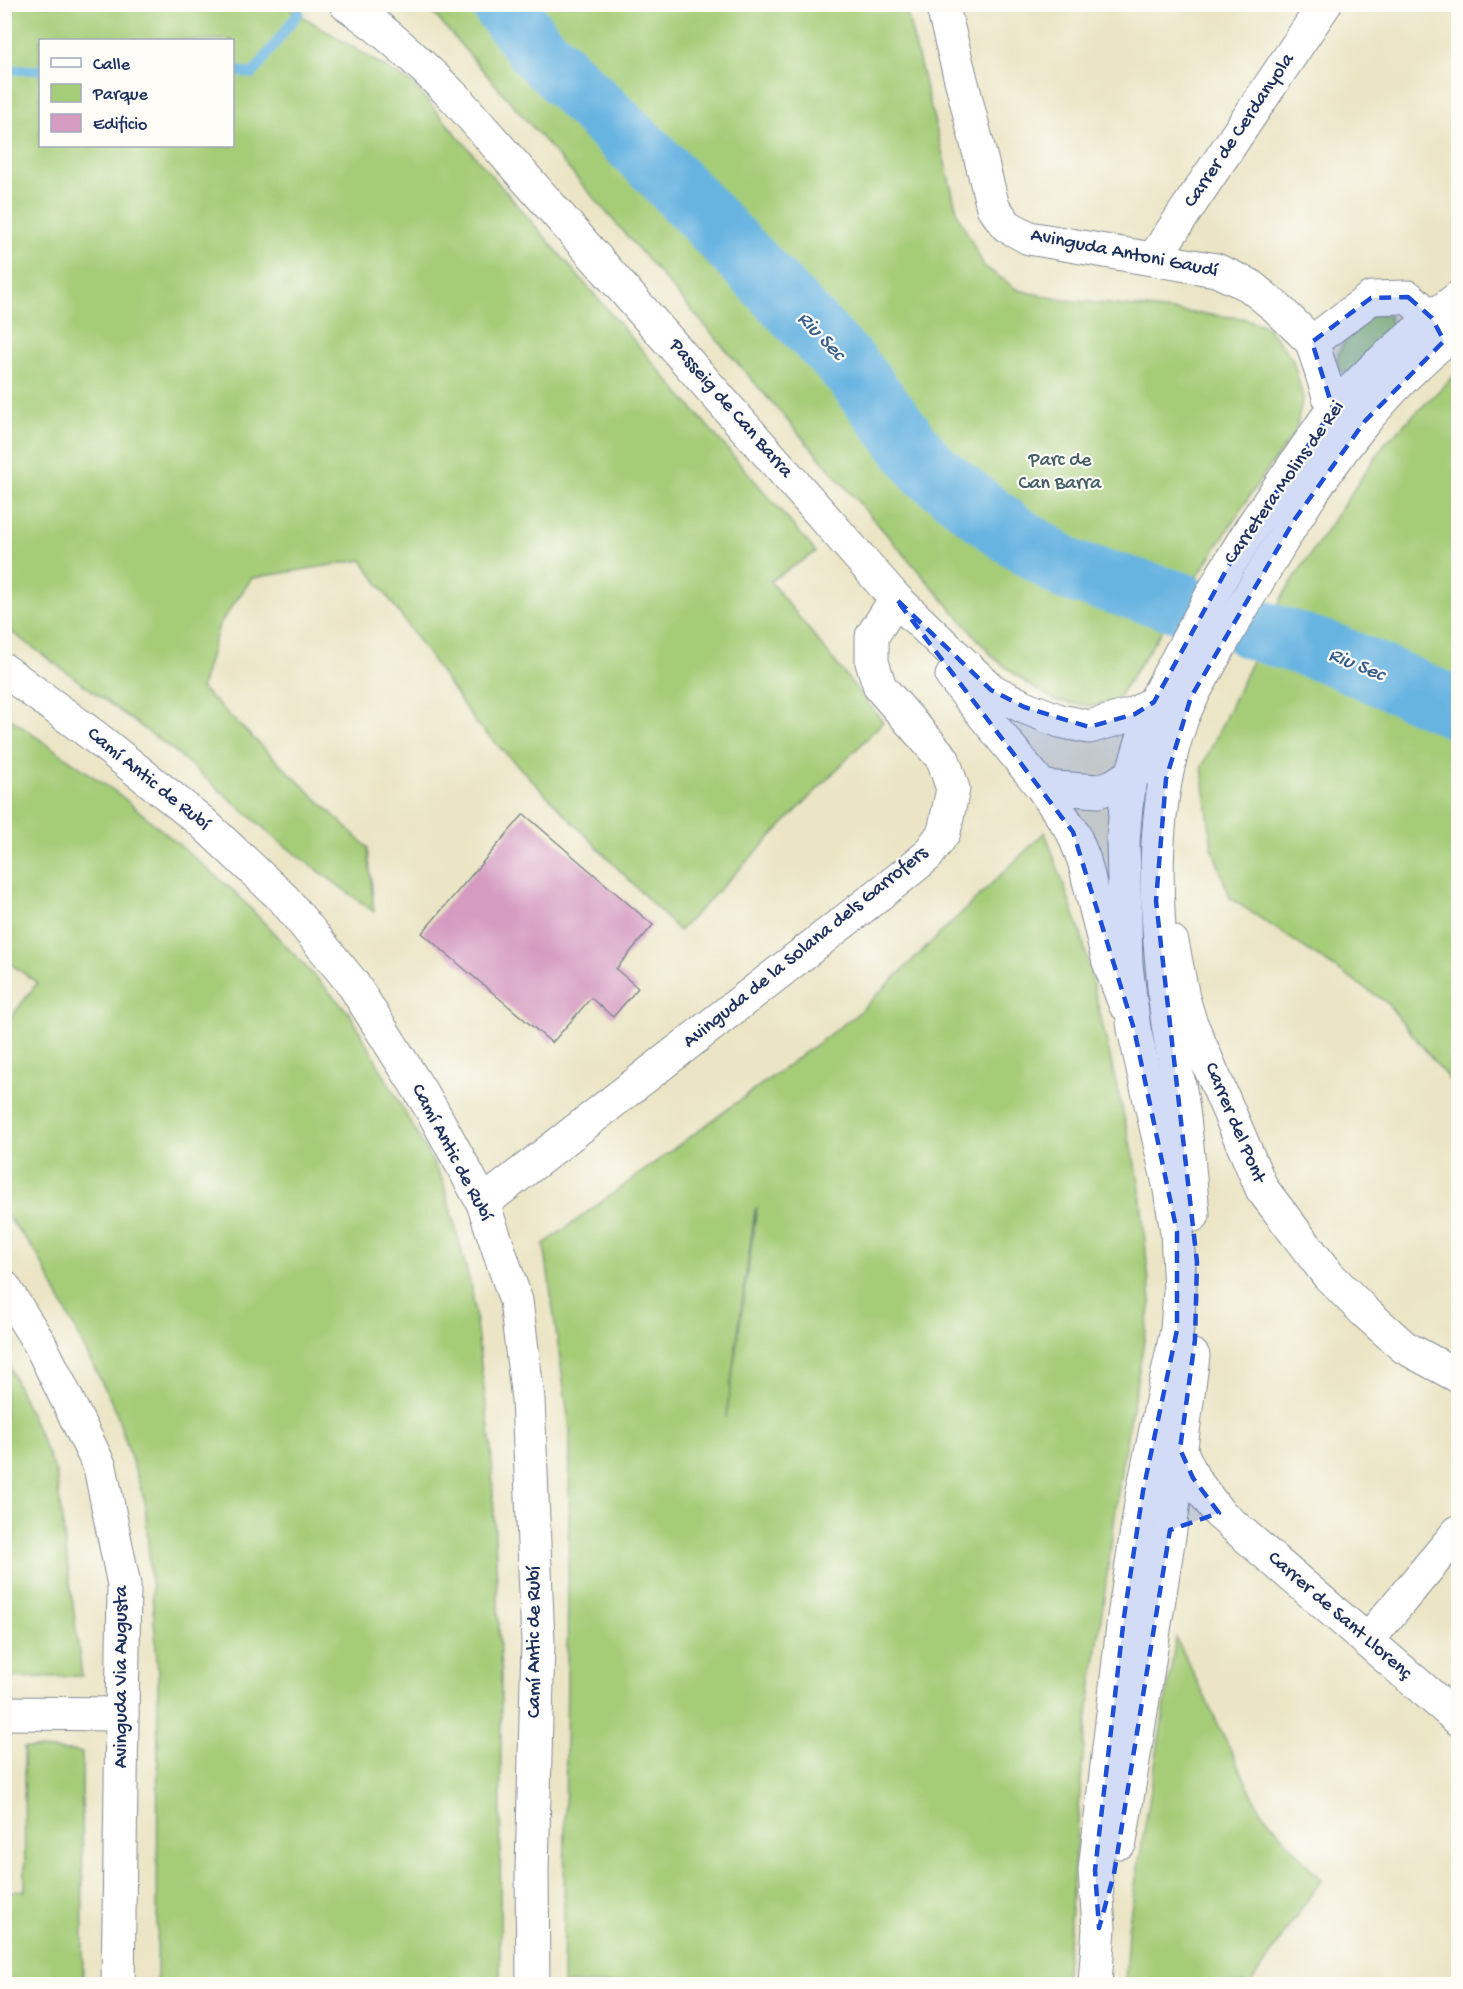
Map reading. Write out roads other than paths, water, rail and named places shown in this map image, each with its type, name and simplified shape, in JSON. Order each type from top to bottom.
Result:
[{"type":"street","name":"Passeig de Can Barra","points":[[346,4],[375,23],[410,52],[457,100],[896,599],[991,690],[1024,707],[1060,721],[1089,727],[1135,714],[1154,702]]},
{"type":"street","name":"Avinguda Antoni Gaudí","points":[[942,4],[993,207],[1007,226],[1029,238],[1216,270],[1249,285],[1276,307],[1312,342],[1333,409],[1357,432]]},
{"type":"street","name":"Carrer de Cerdanyola","points":[[1154,258],[1325,4]]},
{"type":"street","points":[[1099,1928],[1114,1874],[1170,1530],[1195,1340],[1197,1262],[1182,1103],[1167,1022],[1156,901],[1156,861],[1166,779],[1181,721],[1191,697],[1295,519],[1331,464],[1445,329],[1408,297],[1371,298],[1312,342]]},
{"type":"street","name":"Carretera Molins de Rei","points":[[1134,1029],[1126,965],[1123,841],[1132,774],[1154,702],[1239,547],[1333,409],[1375,367],[1445,329],[1458,298]]},
{"type":"street","points":[[896,599],[948,672],[1042,787],[1072,832],[1084,860],[1109,962],[1134,1029],[1178,1232],[1180,1291],[1177,1330],[1143,1491],[1124,1617],[1095,1870],[1099,1928],[1095,1984]]},
{"type":"street","name":"Avinguda de la Solana dels Garrofers","points":[[483,1203],[900,879],[927,856],[944,832],[953,789],[943,759],[880,687],[872,662],[872,636],[896,599]]},
{"type":"street","points":[[1042,787],[1098,791],[1113,786],[1142,768],[1152,757],[1165,711],[1187,675],[1224,639]]},
{"type":"street","name":"Camí Antic de Rubí","points":[[4,670],[94,736],[202,822],[284,899],[353,984],[432,1110],[483,1203],[516,1301],[528,1399],[538,1642],[532,1871],[533,1984]]},
{"type":"street","name":"Carrer del Pont","points":[[1156,861],[1183,998],[1190,1021],[1262,1189],[1328,1275],[1365,1312],[1404,1347],[1458,1376]]},
{"type":"street","name":"Avinguda Via Augusta","points":[[4,1287],[40,1344],[100,1467],[124,1584],[118,1984]]},
{"type":"street","name":"Carrer de Sant Llorenç","points":[[1180,1449],[1193,1478],[1219,1514],[1458,1719]]},
{"type":"street","points":[[1124,1617],[1149,1554],[1156,1543],[1170,1530],[1196,1517],[1219,1514]]},
{"type":"street","points":[[1367,1641],[1458,1532]]},
{"type":"street","points":[[4,1713],[122,1714]]},
{"type":"waterway","name":"Riu Sec","points":[[502,4],[538,51],[660,169],[851,369],[927,468],[1006,530],[1068,570],[1179,602]]},
{"type":"waterway","points":[[234,70],[253,74],[299,12]]},
{"type":"waterway","points":[[4,70],[39,70]]},
{"type":"waterway","name":"Riu Sec","points":[[1251,628],[1334,655],[1458,709]]},
{"type":"park label","name":"Parc de Can Barra","points":[[1060,472]]}]
